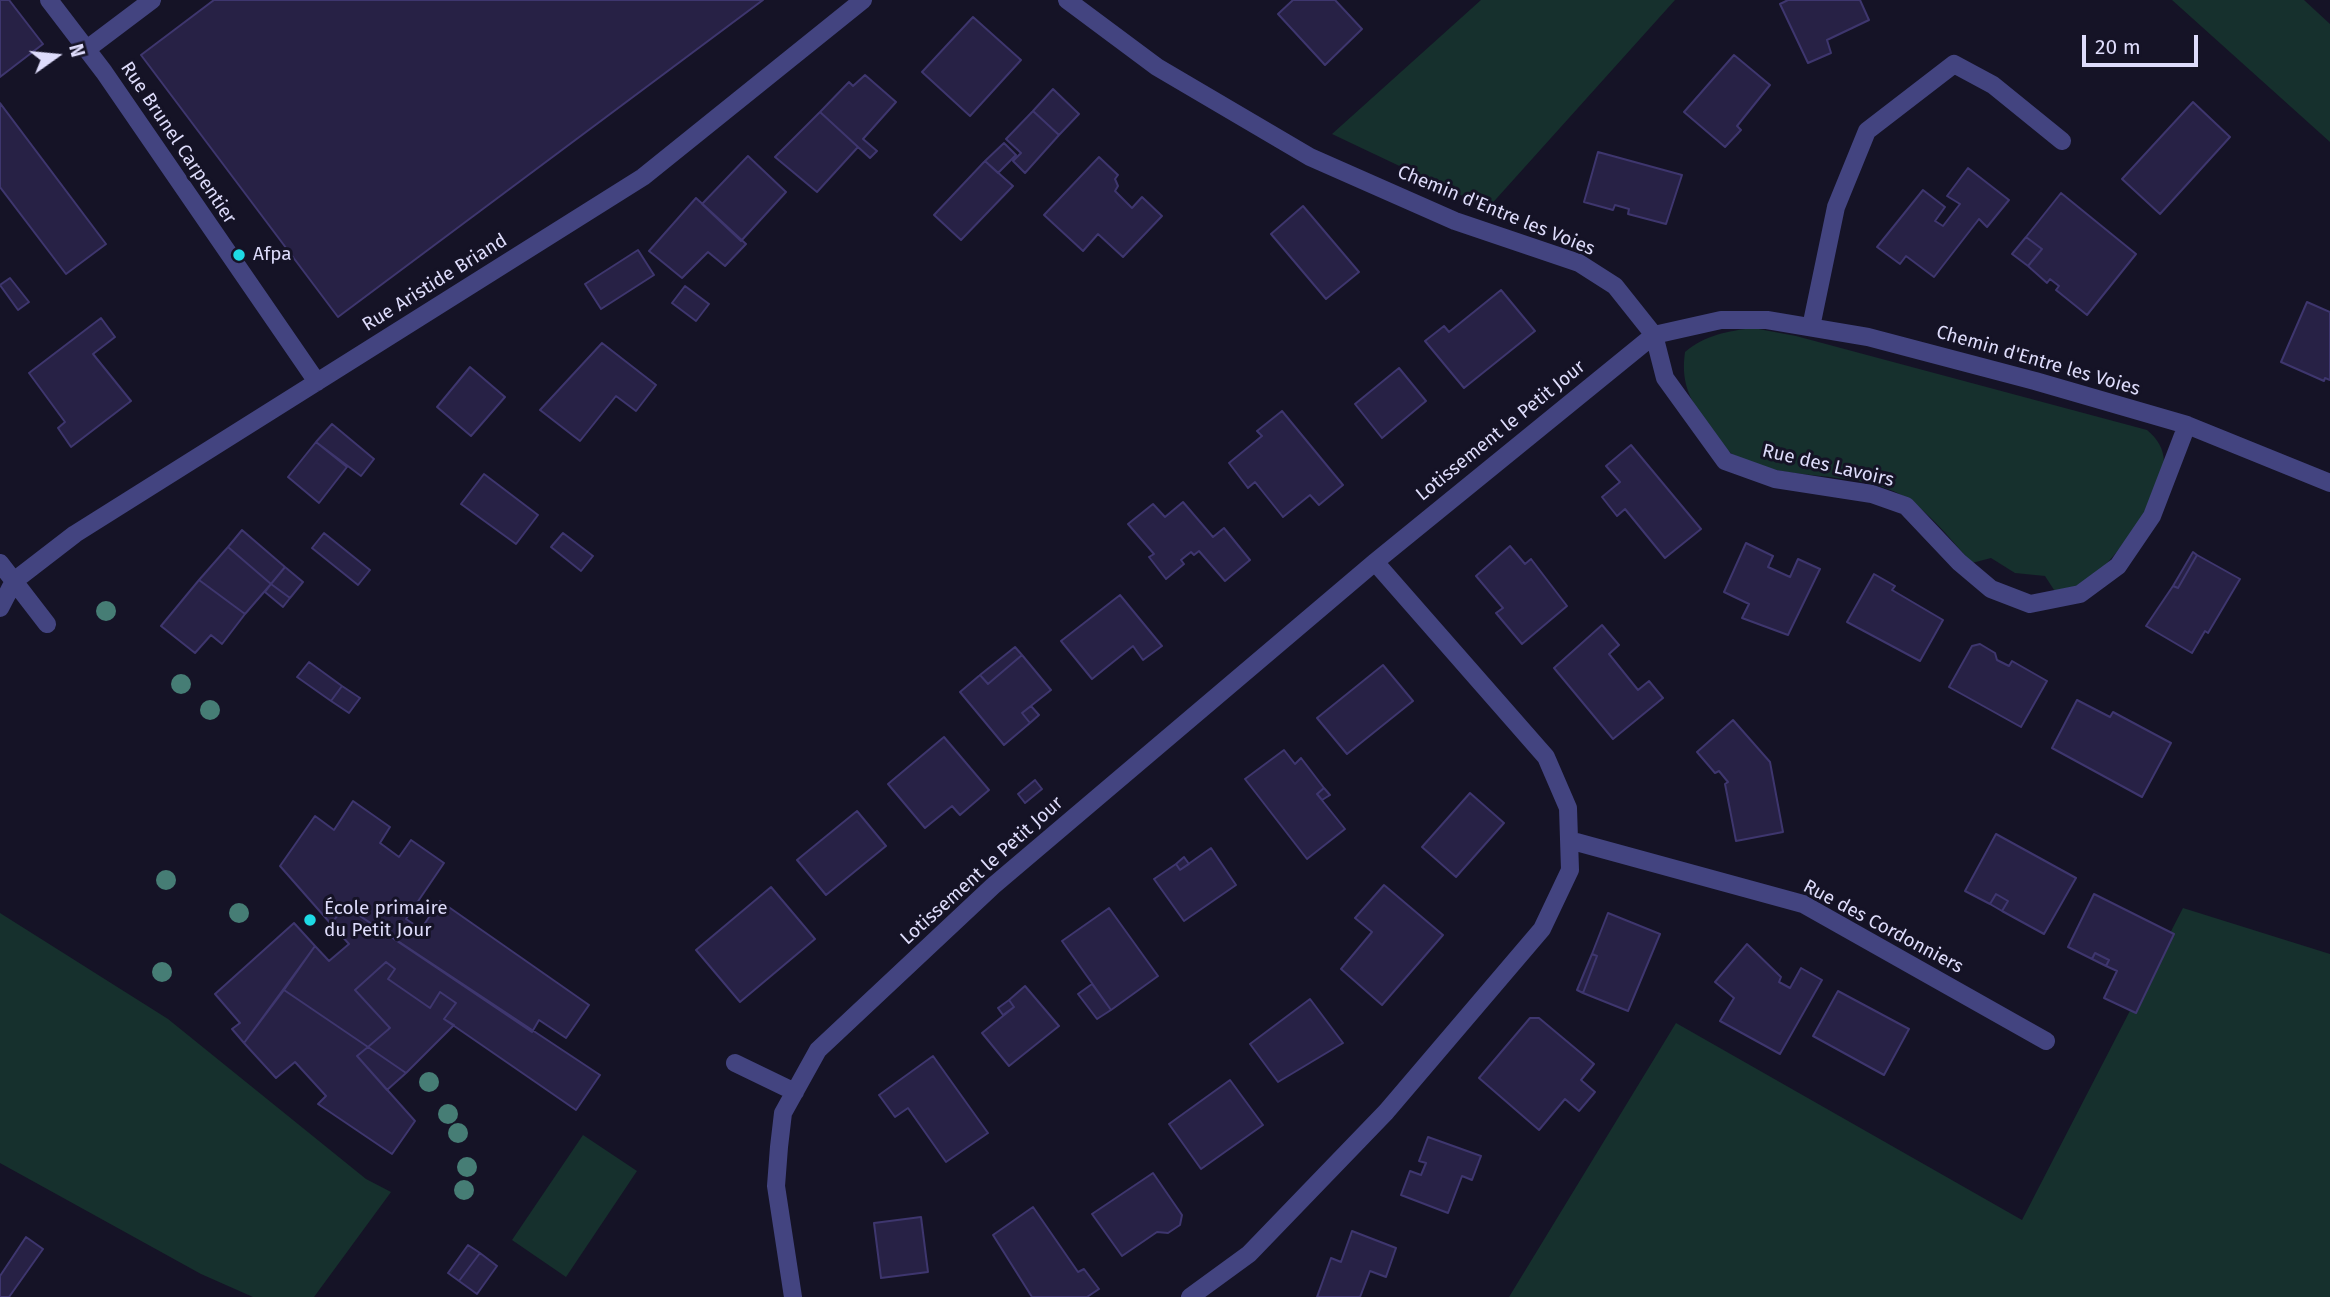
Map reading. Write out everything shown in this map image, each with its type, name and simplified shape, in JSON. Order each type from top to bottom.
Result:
[{"type":"street","name":"Rue Brunel Carpentier","points":[[49,0],[87,49],[317,382]]},
{"type":"street","points":[[87,49],[152,0]]},
{"type":"street","name":"Rue Aristide Briand","points":[[15,581],[75,534],[643,177],[863,0]]},
{"type":"street","name":"Chemin d'Entre les Voies","points":[[1067,0],[1157,67],[1310,157],[1455,221],[1579,263],[1615,286],[1654,335],[1721,320],[1767,320],[1894,344],[2187,425],[2330,483]]},
{"type":"street","points":[[1811,327],[1836,207],[1867,131],[1954,64],[1993,85],[2062,141]]},
{"type":"street","name":"Rue des Lavoirs","points":[[1654,335],[1665,378],[1725,461],[1775,479],[1872,494],[1906,506],[1959,562],[1991,589],[2030,604],[2080,594],[2118,566],[2152,516],[2187,425]]},
{"type":"street","name":"Lotissement le Petit Jour","points":[[793,1297],[776,1185],[783,1113],[818,1050],[993,886],[1375,562],[1654,335]]},
{"type":"street","points":[[1189,1297],[1250,1254],[1386,1112],[1542,929],[1570,870],[1567,808],[1546,757],[1375,562]]},
{"type":"street","points":[[0,563],[47,624]]},
{"type":"street","points":[[0,608],[15,581]]},
{"type":"street","name":"Rue des Cordonniers","points":[[1569,839],[1803,904],[2046,1041]]},
{"type":"street","points":[[735,1063],[795,1092]]},
{"type":"green space","points":[[1481,0],[1675,0],[1488,208],[1332,134]]},
{"type":"green space","points":[[2172,0],[2304,0],[2330,24],[2330,142]]},
{"type":"green space","points":[[1753,328],[1796,336],[2147,430],[2157,440],[2163,453],[2164,462],[2155,493],[2120,548],[2094,577],[2079,587],[2056,593],[2045,576],[2015,573],[1991,558],[1972,563],[1923,511],[1888,489],[1869,483],[1766,468],[1732,454],[1724,447],[1690,396],[1685,380],[1685,352],[1717,335]]},
{"type":"green space","points":[[2183,908],[2330,954],[2330,1297],[1509,1297],[1676,1023],[2022,1220]]},
{"type":"green space","points":[[0,913],[168,1019],[366,1179],[391,1192],[314,1297],[253,1297],[201,1274],[0,1163]]},
{"type":"green space","points":[[583,1135],[637,1171],[566,1277],[512,1240]]},
{"type":"building","points":[[0,0],[9,0],[43,44],[0,77]]},
{"type":"building","points":[[214,0],[763,0],[338,317],[141,55]]},
{"type":"building","points":[[1293,0],[1335,0],[1362,29],[1325,65],[1278,14]]},
{"type":"building","points":[[1788,0],[1860,0],[1869,20],[1827,40],[1831,53],[1808,63],[1780,4]]},
{"type":"building","points":[[973,17],[1021,60],[970,116],[922,72]]},
{"type":"building","points":[[1734,55],[1770,85],[1737,126],[1741,130],[1725,147],[1684,112]]},
{"type":"building","points":[[865,75],[896,102],[863,139],[877,151],[870,158],[820,112],[849,82],[853,86]]},
{"type":"building","points":[[1053,89],[1079,114],[1059,135],[1033,111]]},
{"type":"building","points":[[2193,102],[2230,137],[2160,214],[2122,179]]},
{"type":"building","points":[[0,103],[106,244],[66,274],[0,187]]},
{"type":"building","points":[[1033,111],[1059,135],[1025,173],[1013,161],[1021,153],[1006,139]]},
{"type":"building","points":[[820,112],[858,147],[817,192],[775,157]]},
{"type":"building","points":[[1004,143],[1016,155],[998,173],[985,161]]},
{"type":"building","points":[[1598,152],[1682,175],[1666,224],[1628,214],[1629,209],[1615,205],[1613,210],[1584,202]]},
{"type":"building","points":[[748,156],[786,192],[741,241],[702,204]]},
{"type":"building","points":[[1099,157],[1118,175],[1115,179],[1118,186],[1115,191],[1132,208],[1142,197],[1162,216],[1123,257],[1098,234],[1083,251],[1044,215]]},
{"type":"building","points":[[985,161],[1013,186],[961,240],[934,215]]},
{"type":"building","points":[[1968,168],[2009,200],[1987,227],[1979,219],[1934,277],[1906,256],[1900,264],[1877,247],[1923,190],[1945,207],[1935,221],[1943,226],[1960,204],[1947,196]]},
{"type":"building","points":[[2061,193],[2136,254],[2087,315],[2056,290],[2059,286],[2050,279],[2047,283],[2028,266],[2042,249],[2026,237]]},
{"type":"building","points":[[696,198],[746,244],[725,266],[708,252],[682,278],[649,251]]},
{"type":"building","points":[[1303,206],[1359,272],[1326,299],[1271,234]]},
{"type":"building","points":[[2026,237],[2042,249],[2028,266],[2012,254]]},
{"type":"building","points":[[638,250],[654,275],[601,309],[585,284]]},
{"type":"building","points":[[10,278],[29,302],[18,310],[0,285]]},
{"type":"building","points":[[685,286],[709,304],[696,321],[672,303]]},
{"type":"building","points":[[1501,290],[1535,331],[1464,388],[1425,341],[1444,326],[1449,332]]},
{"type":"building","points":[[2307,302],[2330,312],[2330,380],[2325,378],[2324,381],[2281,362]]},
{"type":"building","points":[[101,318],[115,337],[93,354],[131,401],[71,447],[58,428],[65,422],[29,373]]},
{"type":"building","points":[[602,343],[656,385],[636,411],[616,396],[580,441],[540,410]]},
{"type":"building","points":[[470,367],[505,397],[471,436],[437,407]]},
{"type":"building","points":[[1399,368],[1426,401],[1382,438],[1355,404]]},
{"type":"building","points":[[1282,411],[1343,485],[1319,505],[1310,495],[1283,517],[1255,482],[1248,488],[1229,463],[1262,436],[1257,431]]},
{"type":"building","points":[[332,424],[374,459],[361,476],[316,442]]},
{"type":"building","points":[[316,442],[347,467],[319,503],[288,477]]},
{"type":"building","points":[[1631,445],[1701,529],[1665,558],[1625,509],[1617,516],[1602,497],[1620,482],[1606,466]]},
{"type":"building","points":[[484,474],[538,515],[516,544],[461,504]]},
{"type":"building","points":[[1183,502],[1213,537],[1224,528],[1250,560],[1225,581],[1199,551],[1194,555],[1191,552],[1181,560],[1184,564],[1166,579],[1149,557],[1154,554],[1128,524],[1153,504],[1165,517]]},
{"type":"building","points":[[242,530],[285,567],[271,584],[228,547]]},
{"type":"building","points":[[324,533],[370,570],[358,585],[312,548]]},
{"type":"building","points":[[563,533],[593,556],[581,571],[551,547]]},
{"type":"building","points":[[1746,543],[1773,556],[1768,567],[1790,577],[1798,559],[1820,569],[1788,635],[1742,618],[1749,604],[1724,592]]},
{"type":"building","points":[[1510,546],[1525,564],[1531,559],[1567,606],[1522,644],[1496,613],[1503,608],[1476,576]]},
{"type":"building","points":[[228,547],[271,584],[245,614],[199,580]]},
{"type":"building","points":[[2193,552],[2197,555],[2178,588],[2173,586]]},
{"type":"building","points":[[2197,555],[2240,579],[2208,633],[2205,631],[2192,653],[2146,626],[2173,586],[2178,588]]},
{"type":"building","points":[[285,567],[303,582],[290,598],[271,584]]},
{"type":"building","points":[[1874,574],[1895,586],[1892,590],[1943,620],[1920,661],[1847,622]]},
{"type":"building","points":[[199,580],[245,614],[222,644],[211,635],[195,653],[161,626]]},
{"type":"building","points":[[271,584],[290,598],[283,607],[265,592]]},
{"type":"building","points":[[1120,595],[1162,646],[1143,660],[1133,646],[1092,679],[1061,641]]},
{"type":"building","points":[[1602,625],[1619,645],[1609,654],[1638,690],[1649,681],[1663,698],[1613,739],[1554,668]]},
{"type":"building","points":[[1980,644],[1995,653],[1997,660],[2009,666],[2012,661],[2047,681],[2021,727],[1949,687],[1972,646]]},
{"type":"building","points":[[1015,647],[1022,655],[988,684],[980,675]]},
{"type":"building","points":[[1022,655],[1051,690],[1022,713],[1030,723],[1004,745],[960,692],[980,675],[988,684]]},
{"type":"building","points":[[309,662],[342,686],[331,701],[297,677]]},
{"type":"building","points":[[1383,665],[1413,701],[1347,754],[1317,718]]},
{"type":"building","points":[[342,686],[360,698],[349,713],[331,701]]},
{"type":"building","points":[[2077,700],[2110,717],[2113,712],[2171,743],[2142,797],[2052,748]]},
{"type":"building","points":[[1031,706],[1039,715],[1030,723],[1022,713]]},
{"type":"building","points":[[1733,720],[1770,762],[1783,832],[1736,841],[1725,784],[1728,782],[1719,771],[1715,773],[1697,752]]},
{"type":"building","points":[[944,737],[989,790],[960,815],[952,806],[925,828],[888,784]]},
{"type":"building","points":[[1284,750],[1295,764],[1301,758],[1324,788],[1317,794],[1345,829],[1307,859],[1245,779]]},
{"type":"building","points":[[1035,780],[1042,789],[1025,803],[1018,794]]},
{"type":"building","points":[[1324,788],[1330,795],[1322,800],[1317,794]]},
{"type":"building","points":[[1470,793],[1504,823],[1456,877],[1422,847]]},
{"type":"building","points":[[353,801],[390,827],[380,843],[399,857],[411,840],[444,863],[406,919],[421,929],[440,901],[589,1005],[566,1038],[539,1020],[532,1032],[345,906],[331,924],[280,866],[315,816],[334,830]]},
{"type":"building","points":[[857,811],[886,846],[826,895],[797,860]]},
{"type":"building","points":[[1996,834],[2076,878],[2044,934],[2002,911],[2008,901],[1996,894],[1990,904],[1965,891]]},
{"type":"building","points":[[1211,848],[1236,885],[1184,921],[1154,879],[1176,864],[1180,870]]},
{"type":"building","points":[[1184,857],[1189,864],[1180,870],[1176,864]]},
{"type":"building","points":[[1384,885],[1443,935],[1382,1005],[1341,969],[1372,932],[1355,918]]},
{"type":"building","points":[[771,887],[815,939],[740,1002],[696,950]]},
{"type":"building","points":[[1996,894],[2008,901],[2002,911],[1990,904]]},
{"type":"building","points":[[2094,894],[2174,934],[2136,1013],[2104,998],[2117,971],[2106,966],[2109,960],[2095,953],[2092,959],[2068,947]]},
{"type":"building","points":[[345,906],[600,1075],[576,1110],[444,1019],[456,1003],[440,992],[430,1008],[388,979],[395,969],[386,962],[355,990],[390,1028],[368,1047],[284,990],[315,946],[329,961],[349,944],[331,924]]},
{"type":"building","points":[[1109,908],[1158,976],[1111,1010],[1062,941]]},
{"type":"building","points":[[1608,913],[1660,934],[1628,1011],[1583,993],[1597,956],[1592,954]]},
{"type":"building","points":[[294,923],[315,946],[244,1043],[232,1029],[240,1023],[215,994]]},
{"type":"building","points":[[1747,944],[1781,977],[1779,982],[1790,988],[1801,968],[1822,980],[1780,1054],[1720,1021],[1734,998],[1715,982]]},
{"type":"building","points":[[2095,953],[2109,960],[2106,966],[2092,959]]},
{"type":"building","points":[[1592,954],[1597,956],[1583,993],[1577,990]]},
{"type":"building","points":[[386,962],[395,969],[388,979],[430,1008],[440,992],[456,1003],[444,1019],[454,1025],[406,1073],[368,1047],[390,1028],[355,990]]},
{"type":"building","points":[[1092,984],[1111,1010],[1097,1019],[1078,994]]},
{"type":"building","points":[[1025,986],[1059,1026],[1009,1066],[982,1033],[1014,1007],[1009,1000]]},
{"type":"building","points":[[284,990],[368,1047],[357,1056],[415,1121],[392,1154],[318,1104],[326,1096],[295,1062],[276,1078],[244,1043]]},
{"type":"building","points":[[1838,991],[1909,1029],[1884,1075],[1813,1036]]},
{"type":"building","points":[[1310,999],[1343,1043],[1278,1082],[1250,1044]]},
{"type":"building","points":[[1009,1000],[1014,1007],[1003,1015],[998,1008]]},
{"type":"building","points":[[1530,1018],[1539,1018],[1594,1064],[1581,1080],[1595,1092],[1579,1111],[1565,1099],[1539,1130],[1479,1078]]},
{"type":"building","points":[[368,1047],[406,1073],[387,1090],[357,1056]]},
{"type":"building","points":[[933,1056],[988,1133],[946,1162],[908,1108],[895,1117],[879,1095]]},
{"type":"building","points":[[1230,1080],[1263,1125],[1201,1169],[1169,1124]]},
{"type":"building","points":[[1428,1137],[1481,1156],[1472,1180],[1462,1176],[1448,1213],[1401,1195],[1410,1171],[1421,1175],[1426,1163],[1419,1161]]},
{"type":"building","points":[[1153,1173],[1182,1215],[1180,1225],[1168,1233],[1157,1232],[1122,1256],[1092,1214]]},
{"type":"building","points":[[1033,1207],[1078,1272],[1084,1269],[1099,1289],[1087,1297],[1032,1297],[993,1235]]},
{"type":"building","points":[[921,1217],[928,1272],[881,1278],[874,1223]]},
{"type":"building","points":[[1352,1231],[1396,1248],[1386,1277],[1370,1271],[1360,1297],[1317,1297],[1331,1258],[1341,1262]]},
{"type":"building","points":[[26,1237],[43,1249],[9,1297],[0,1297],[0,1276]]},
{"type":"building","points":[[468,1245],[480,1253],[459,1281],[448,1273]]},
{"type":"building","points":[[480,1253],[497,1266],[477,1294],[459,1281]]},
{"type":"place","name":"Afpa","points":[[239,255]]},
{"type":"place","name":"École primaire du Petit Jour","points":[[310,920]]}]
